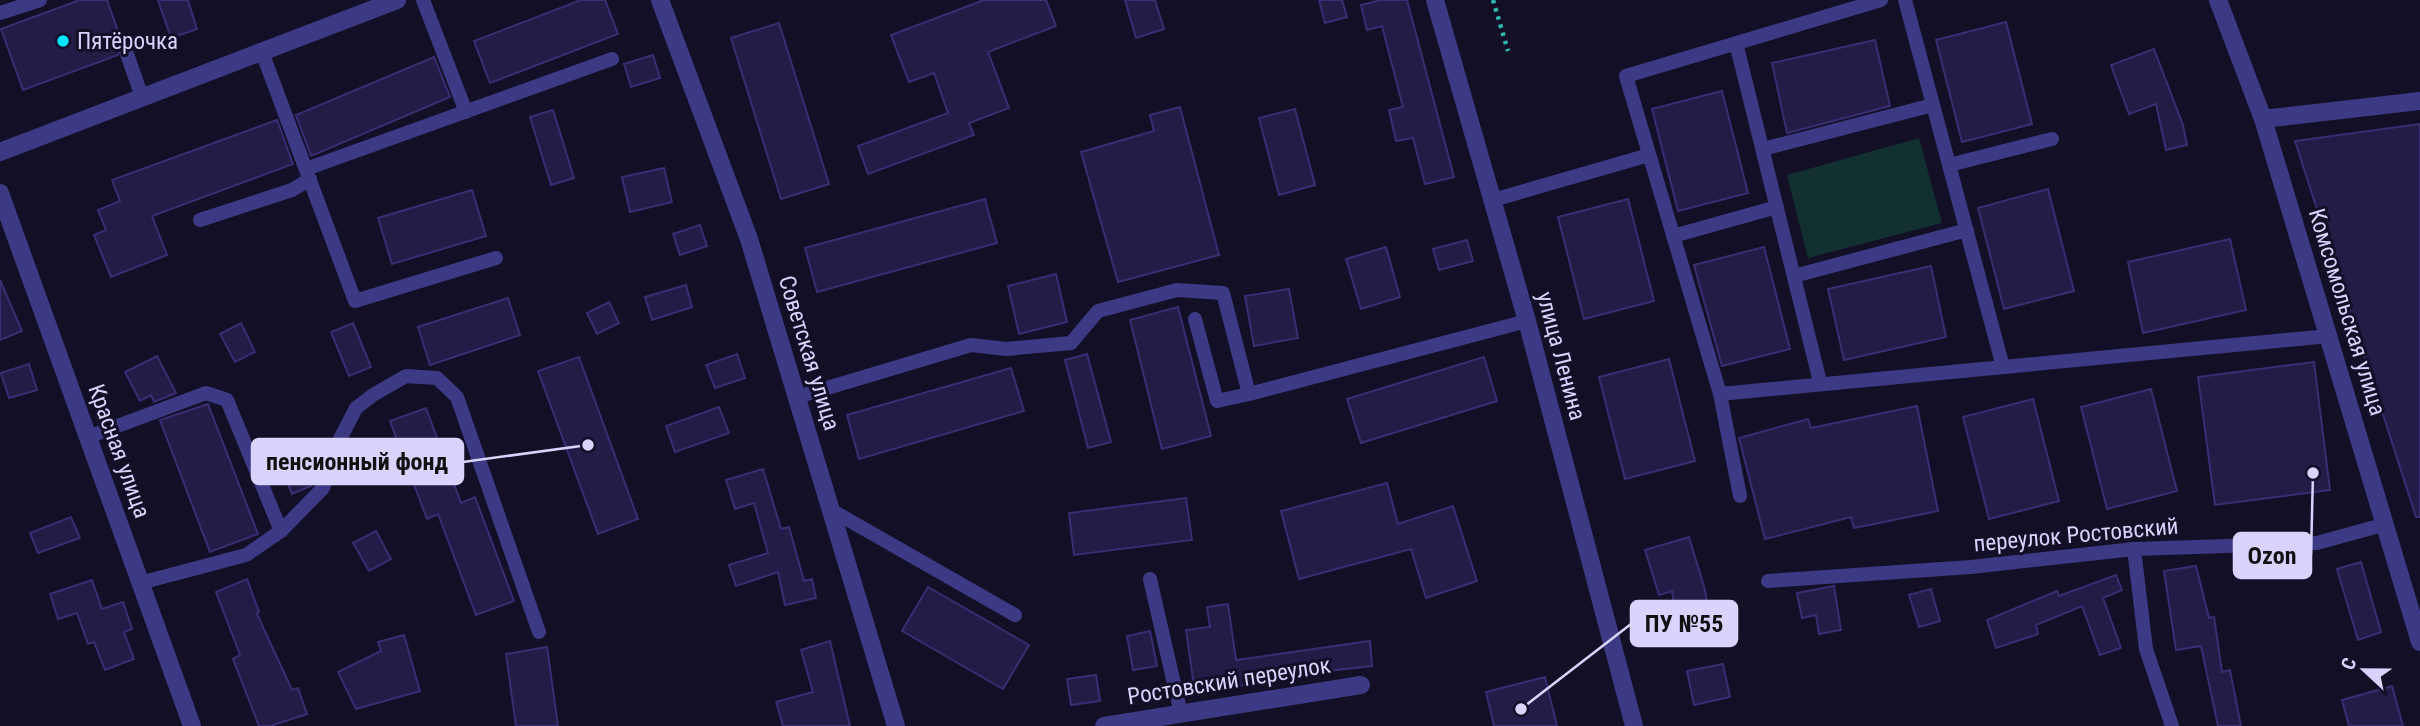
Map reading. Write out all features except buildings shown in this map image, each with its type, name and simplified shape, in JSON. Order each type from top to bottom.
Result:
[{"type":"street","points":[[0,152],[397,0]]},
{"type":"street","name":"Советская улица","points":[[660,0],[750,239],[896,726]]},
{"type":"street","name":"улица Ленина","points":[[1435,0],[1527,321],[1634,726]]},
{"type":"street","name":"Комсомольская улица","points":[[2218,0],[2263,119],[2420,642]]},
{"type":"street","points":[[2263,119],[2420,101]]},
{"type":"street","name":"Красная улица","points":[[0,192],[192,726]]},
{"type":"street","name":"Ростовский переулок","points":[[1104,726],[1361,685]]},
{"type":"lane","points":[[0,13],[40,0]]},
{"type":"lane","points":[[423,0],[466,112]]},
{"type":"lane","points":[[1740,496],[1720,394],[1626,76],[1881,0]]},
{"type":"lane","points":[[1905,0],[2003,367]]},
{"type":"lane","points":[[1737,43],[1820,382]]},
{"type":"lane","points":[[262,52],[355,300],[496,258]]},
{"type":"lane","points":[[127,54],[142,97]]},
{"type":"lane","points":[[200,220],[292,190],[308,174],[612,58]]},
{"type":"lane","points":[[1763,149],[1933,105]]},
{"type":"lane","points":[[1949,165],[2052,139]]},
{"type":"lane","points":[[1493,200],[1649,155]]},
{"type":"lane","points":[[1673,236],[1777,207]]},
{"type":"lane","points":[[1794,276],[1967,230]]},
{"type":"lane","points":[[797,397],[971,345],[1006,349],[1071,342],[1098,311],[1177,290],[1223,293],[1249,394]]},
{"type":"lane","points":[[1195,319],[1217,401],[1527,321]]},
{"type":"lane","points":[[1720,394],[1820,382],[2329,336]]},
{"type":"lane","points":[[140,583],[246,555],[281,531],[298,517],[323,488],[338,443],[356,408],[407,376],[438,378],[457,397],[539,632]]},
{"type":"lane","points":[[88,437],[206,393],[227,400],[281,531]]},
{"type":"lane","points":[[831,510],[1015,615]]},
{"type":"lane","name":"переулок Ростовский","points":[[1768,581],[1971,567],[2134,549],[2317,543],[2386,524]]},
{"type":"lane","points":[[2134,549],[2146,649],[2172,726]]},
{"type":"lane","points":[[1150,579],[1181,714]]},
{"type":"path","points":[[1493,0],[1508,51]]},
{"type":"green space","points":[[1919,138],[1942,223],[1808,258],[1787,175]]},
{"type":"place","name":"Пятёрочка","points":[[63,41]]},
{"type":"place","name":"пенсионный фонд","points":[[588,445]]},
{"type":"place","name":"Ozon","points":[[2313,473]]},
{"type":"place","name":"ПУ №55","points":[[1521,709]]}]
